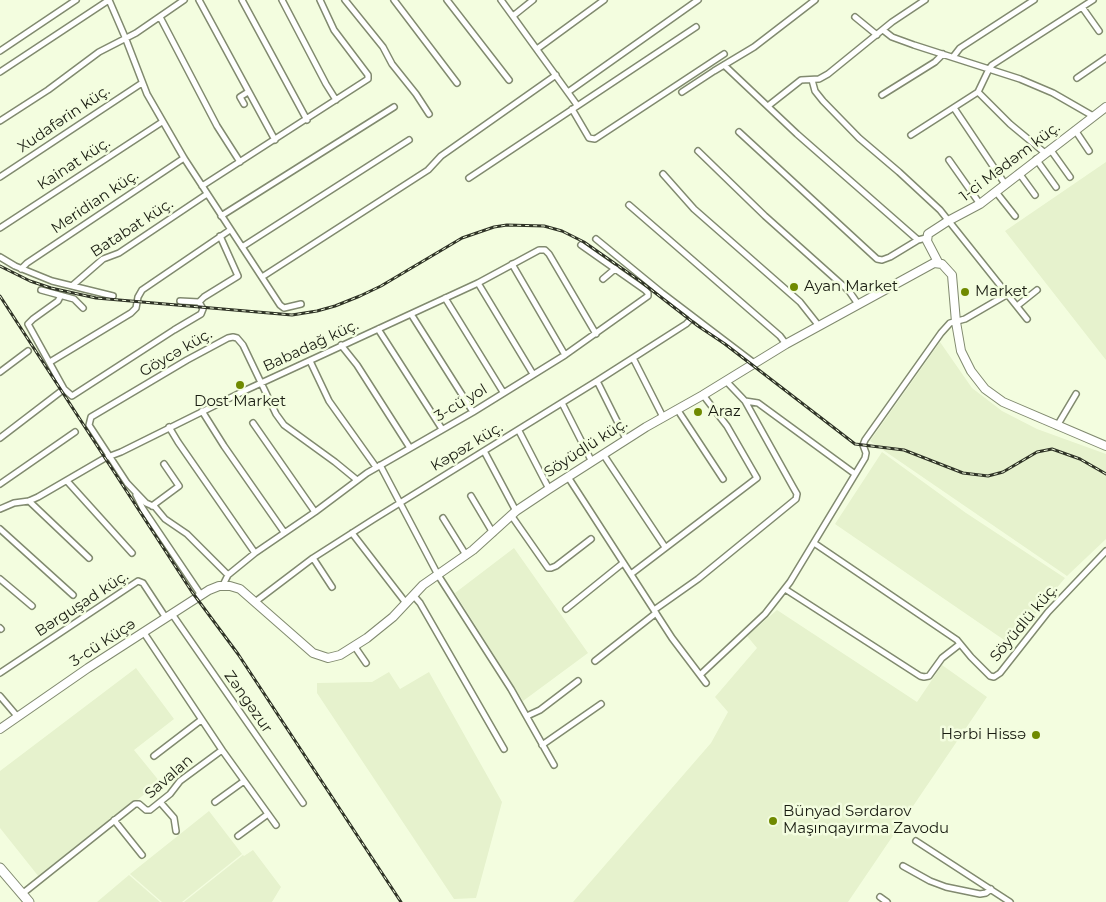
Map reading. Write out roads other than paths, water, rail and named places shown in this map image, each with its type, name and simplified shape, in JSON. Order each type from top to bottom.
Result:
[{"type":"main road","points":[[0,868],[22,898]]},
{"type":"main road","points":[[0,877],[22,898],[30,902]]},
{"type":"street","points":[[0,51],[76,0]]},
{"type":"street","points":[[0,72],[109,0],[142,83],[162,122],[184,158],[282,307],[301,304]]},
{"type":"street","points":[[0,121],[48,90],[99,52],[136,32],[184,0]]},
{"type":"street","points":[[199,0],[275,140]]},
{"type":"street","points":[[242,0],[306,120]]},
{"type":"street","points":[[282,0],[336,100]]},
{"type":"street","points":[[202,186],[306,120],[369,77],[334,30],[320,0]]},
{"type":"street","points":[[345,0],[382,47],[392,64],[429,114]]},
{"type":"street","points":[[394,0],[457,83]]},
{"type":"street","points":[[447,0],[509,80]]},
{"type":"street","points":[[501,0],[577,105]]},
{"type":"street","points":[[513,16],[533,0]]},
{"type":"street","points":[[537,49],[604,0]]},
{"type":"street","points":[[568,92],[698,0]]},
{"type":"street","points":[[682,92],[754,47],[816,0]]},
{"type":"street","points":[[768,106],[801,80],[818,79],[828,74],[883,30],[925,0]]},
{"type":"street","points":[[952,57],[960,48],[1034,0]]},
{"type":"street","points":[[911,136],[978,92],[989,69],[1093,0]]},
{"type":"street","points":[[1082,7],[1099,31]]},
{"type":"street","points":[[160,17],[217,126],[240,162]]},
{"type":"street","points":[[855,17],[877,35]]},
{"type":"street","points":[[469,178],[696,27]]},
{"type":"street","points":[[883,30],[901,41],[1020,79],[1053,93],[1093,116]]},
{"type":"street","points":[[572,109],[589,138],[595,139],[724,54]]},
{"type":"street","points":[[882,95],[935,62],[943,54]]},
{"type":"street","points":[[1077,78],[1106,58]]},
{"type":"street","points":[[724,65],[856,186],[922,239],[938,262],[946,267],[952,275],[956,322],[963,358],[976,380],[985,389],[1003,402],[1106,446]]},
{"type":"street","points":[[262,278],[428,170],[442,156],[556,75]]},
{"type":"street","points":[[812,80],[815,91],[823,101],[859,138],[931,202],[1027,319]]},
{"type":"street","name":"Xudafərin küç.","points":[[0,177],[142,83]]},
{"type":"street","points":[[244,104],[240,97],[248,92]]},
{"type":"street","points":[[978,92],[1010,124],[1047,151],[1070,177]]},
{"type":"street","points":[[221,216],[394,107]]},
{"type":"street","name":"1-ci Mədəm küç.","points":[[922,239],[933,230],[980,204],[1106,107]]},
{"type":"street","points":[[954,108],[1005,184]]},
{"type":"street","name":"Kainat küç.","points":[[0,228],[162,122]]},
{"type":"street","points":[[1075,130],[1090,151]]},
{"type":"street","points":[[739,132],[876,259],[882,260],[890,257],[922,239]]},
{"type":"street","points":[[242,247],[409,140]]},
{"type":"street","points":[[698,151],[849,291],[858,304]]},
{"type":"street","name":"Meridian küç.","points":[[21,269],[27,262],[184,158]]},
{"type":"street","points":[[1036,159],[1056,187]]},
{"type":"street","points":[[949,160],[980,204]]},
{"type":"street","points":[[1019,173],[1035,195]]},
{"type":"street","points":[[663,174],[694,208],[800,302],[819,326]]},
{"type":"street","points":[[996,192],[1015,216]]},
{"type":"street","name":"Batabat küç.","points":[[73,285],[103,259],[119,253],[207,194]]},
{"type":"street","points":[[629,205],[780,336],[786,344]]},
{"type":"street","points":[[50,362],[131,312],[136,308],[138,297],[142,290],[230,230]]},
{"type":"street","points":[[180,301],[199,302],[238,276],[220,236]]},
{"type":"street","points":[[596,239],[754,363]]},
{"type":"street","name":"3-cü yol","points":[[224,585],[228,575],[255,553],[315,512],[357,480],[473,412],[565,354],[648,296],[645,290],[581,245]]},
{"type":"street","name":"Babadağ küç.","points":[[0,509],[29,501],[109,456],[169,426],[478,283],[539,250],[545,250],[549,254],[596,334]]},
{"type":"street","points":[[0,257],[21,269],[52,281],[113,296]]},
{"type":"street","name":"Söyüdlü küç.","points":[[224,585],[240,589],[313,653],[324,657],[334,657],[355,647],[380,628],[413,594],[466,555],[514,513],[549,488],[626,439],[786,344],[929,265],[938,262]]},
{"type":"street","points":[[512,264],[565,354]]},
{"type":"street","points":[[603,279],[616,268]]},
{"type":"street","points":[[478,283],[533,374]]},
{"type":"street","points":[[41,290],[60,297],[74,299],[83,308]]},
{"type":"street","points":[[1017,306],[1037,290]]},
{"type":"street","points":[[700,675],[765,614],[785,589],[865,458],[866,453],[863,445],[865,440],[941,333],[950,322],[964,319],[1008,294]]},
{"type":"street","points":[[60,297],[58,301],[28,324],[64,389],[72,396],[202,314],[203,310],[199,302]]},
{"type":"street","points":[[445,298],[504,392]]},
{"type":"street","points":[[412,314],[473,412]]},
{"type":"street","name":"Kəpəz küç.","points":[[255,602],[313,558],[400,502],[597,382],[686,324],[693,317]]},
{"type":"street","points":[[378,329],[442,429]]},
{"type":"street","name":"Göycə küç.","points":[[109,456],[89,425],[89,421],[95,414],[228,338],[233,337],[240,341],[276,414],[284,425],[357,480]]},
{"type":"street","points":[[341,346],[357,365],[410,448]]},
{"type":"street","points":[[0,372],[28,351]]},
{"type":"street","points":[[633,358],[663,417]]},
{"type":"street","points":[[310,361],[329,401],[378,466],[400,502],[438,575],[511,689],[554,765]]},
{"type":"street","points":[[595,661],[796,499],[797,494],[745,401],[726,381]]},
{"type":"street","points":[[597,382],[626,439]]},
{"type":"street","points":[[0,438],[64,389]]},
{"type":"street","points":[[1058,426],[1076,394]]},
{"type":"street","points":[[631,574],[757,478],[727,426],[703,395]]},
{"type":"street","points":[[745,401],[758,403],[855,474]]},
{"type":"street","points":[[562,404],[592,462]]},
{"type":"street","points":[[677,409],[723,479]]},
{"type":"street","points":[[202,411],[284,532]]},
{"type":"street","points":[[253,423],[315,512]]},
{"type":"street","points":[[169,426],[178,442],[255,553]]},
{"type":"street","points":[[519,431],[549,488]]},
{"type":"street","points":[[0,484],[75,432]]},
{"type":"street","points":[[484,451],[514,513],[548,568],[556,566],[590,539]]},
{"type":"street","points":[[603,454],[665,547]]},
{"type":"street","points":[[109,456],[200,595]]},
{"type":"street","points":[[152,506],[179,486],[164,464]]},
{"type":"street","points":[[568,476],[655,612],[706,683]]},
{"type":"street","points":[[67,481],[132,553]]},
{"type":"street","points":[[133,490],[166,519],[187,534],[228,575]]},
{"type":"street","points":[[471,496],[493,533]]},
{"type":"street","points":[[29,501],[89,558]]},
{"type":"street","points":[[443,518],[466,555]]},
{"type":"street","points":[[0,529],[74,595]]},
{"type":"street","points":[[352,533],[406,603]]},
{"type":"street","name":"Söyüdlü küç.","points":[[814,543],[952,637],[990,676],[997,676],[1048,612],[1106,551]]},
{"type":"street","points":[[313,558],[332,587]]},
{"type":"street","points":[[566,609],[623,563]]},
{"type":"street","points":[[0,579],[32,606]]},
{"type":"street","name":"Bərguşad küç.","points":[[0,673],[138,581],[143,583],[168,616]]},
{"type":"street","name":"3-cü Küçə","points":[[0,728],[200,595],[214,587],[224,585]]},
{"type":"street","points":[[785,589],[920,676],[928,676],[942,658],[960,644]]},
{"type":"street","points":[[413,594],[504,749]]},
{"type":"street","name":"Zəngəzur","points":[[168,616],[303,803]]},
{"type":"street","points":[[144,633],[201,720],[276,825]]},
{"type":"street","points":[[355,647],[366,663]]},
{"type":"street","points":[[527,716],[540,710],[578,681]]},
{"type":"street","points":[[0,696],[17,716]]},
{"type":"street","points":[[542,745],[601,704]]},
{"type":"street","points":[[154,756],[201,720]]},
{"type":"street","name":"Savalan","points":[[22,898],[135,804],[139,804],[148,811],[170,794],[180,781],[222,750]]},
{"type":"street","points":[[215,802],[244,780]]},
{"type":"street","points":[[160,802],[174,818],[176,831]]},
{"type":"street","points":[[238,836],[268,814]]},
{"type":"street","points":[[114,820],[142,855]]},
{"type":"street","points":[[916,841],[1010,902]]},
{"type":"street","points":[[903,866],[930,881],[946,887],[980,894],[986,893],[991,889]]},
{"type":"street","points":[[880,897],[887,902]]},
{"type":"railway","points":[[0,266],[30,281],[51,288],[96,298],[292,315],[335,306],[360,296],[381,286],[462,238],[494,227],[507,225],[544,226],[562,231],[584,242],[640,281],[855,444],[904,450],[963,473],[988,476],[1003,472],[1037,452],[1052,449],[1080,459],[1106,474]]},
{"type":"railway","points":[[0,296],[192,592],[238,654],[401,902]]},
{"type":"place","name":"Ayan Market","points":[[794,287]]},
{"type":"place","name":"Market","points":[[965,292]]},
{"type":"place","name":"Dost Market","points":[[240,385]]},
{"type":"place","name":"Araz","points":[[698,412]]},
{"type":"place","name":"Hərbi Hissə","points":[[1036,735]]},
{"type":"place","name":"Bünyad Sərdarov Maşınqayırma Zavodu","points":[[773,821]]}]
